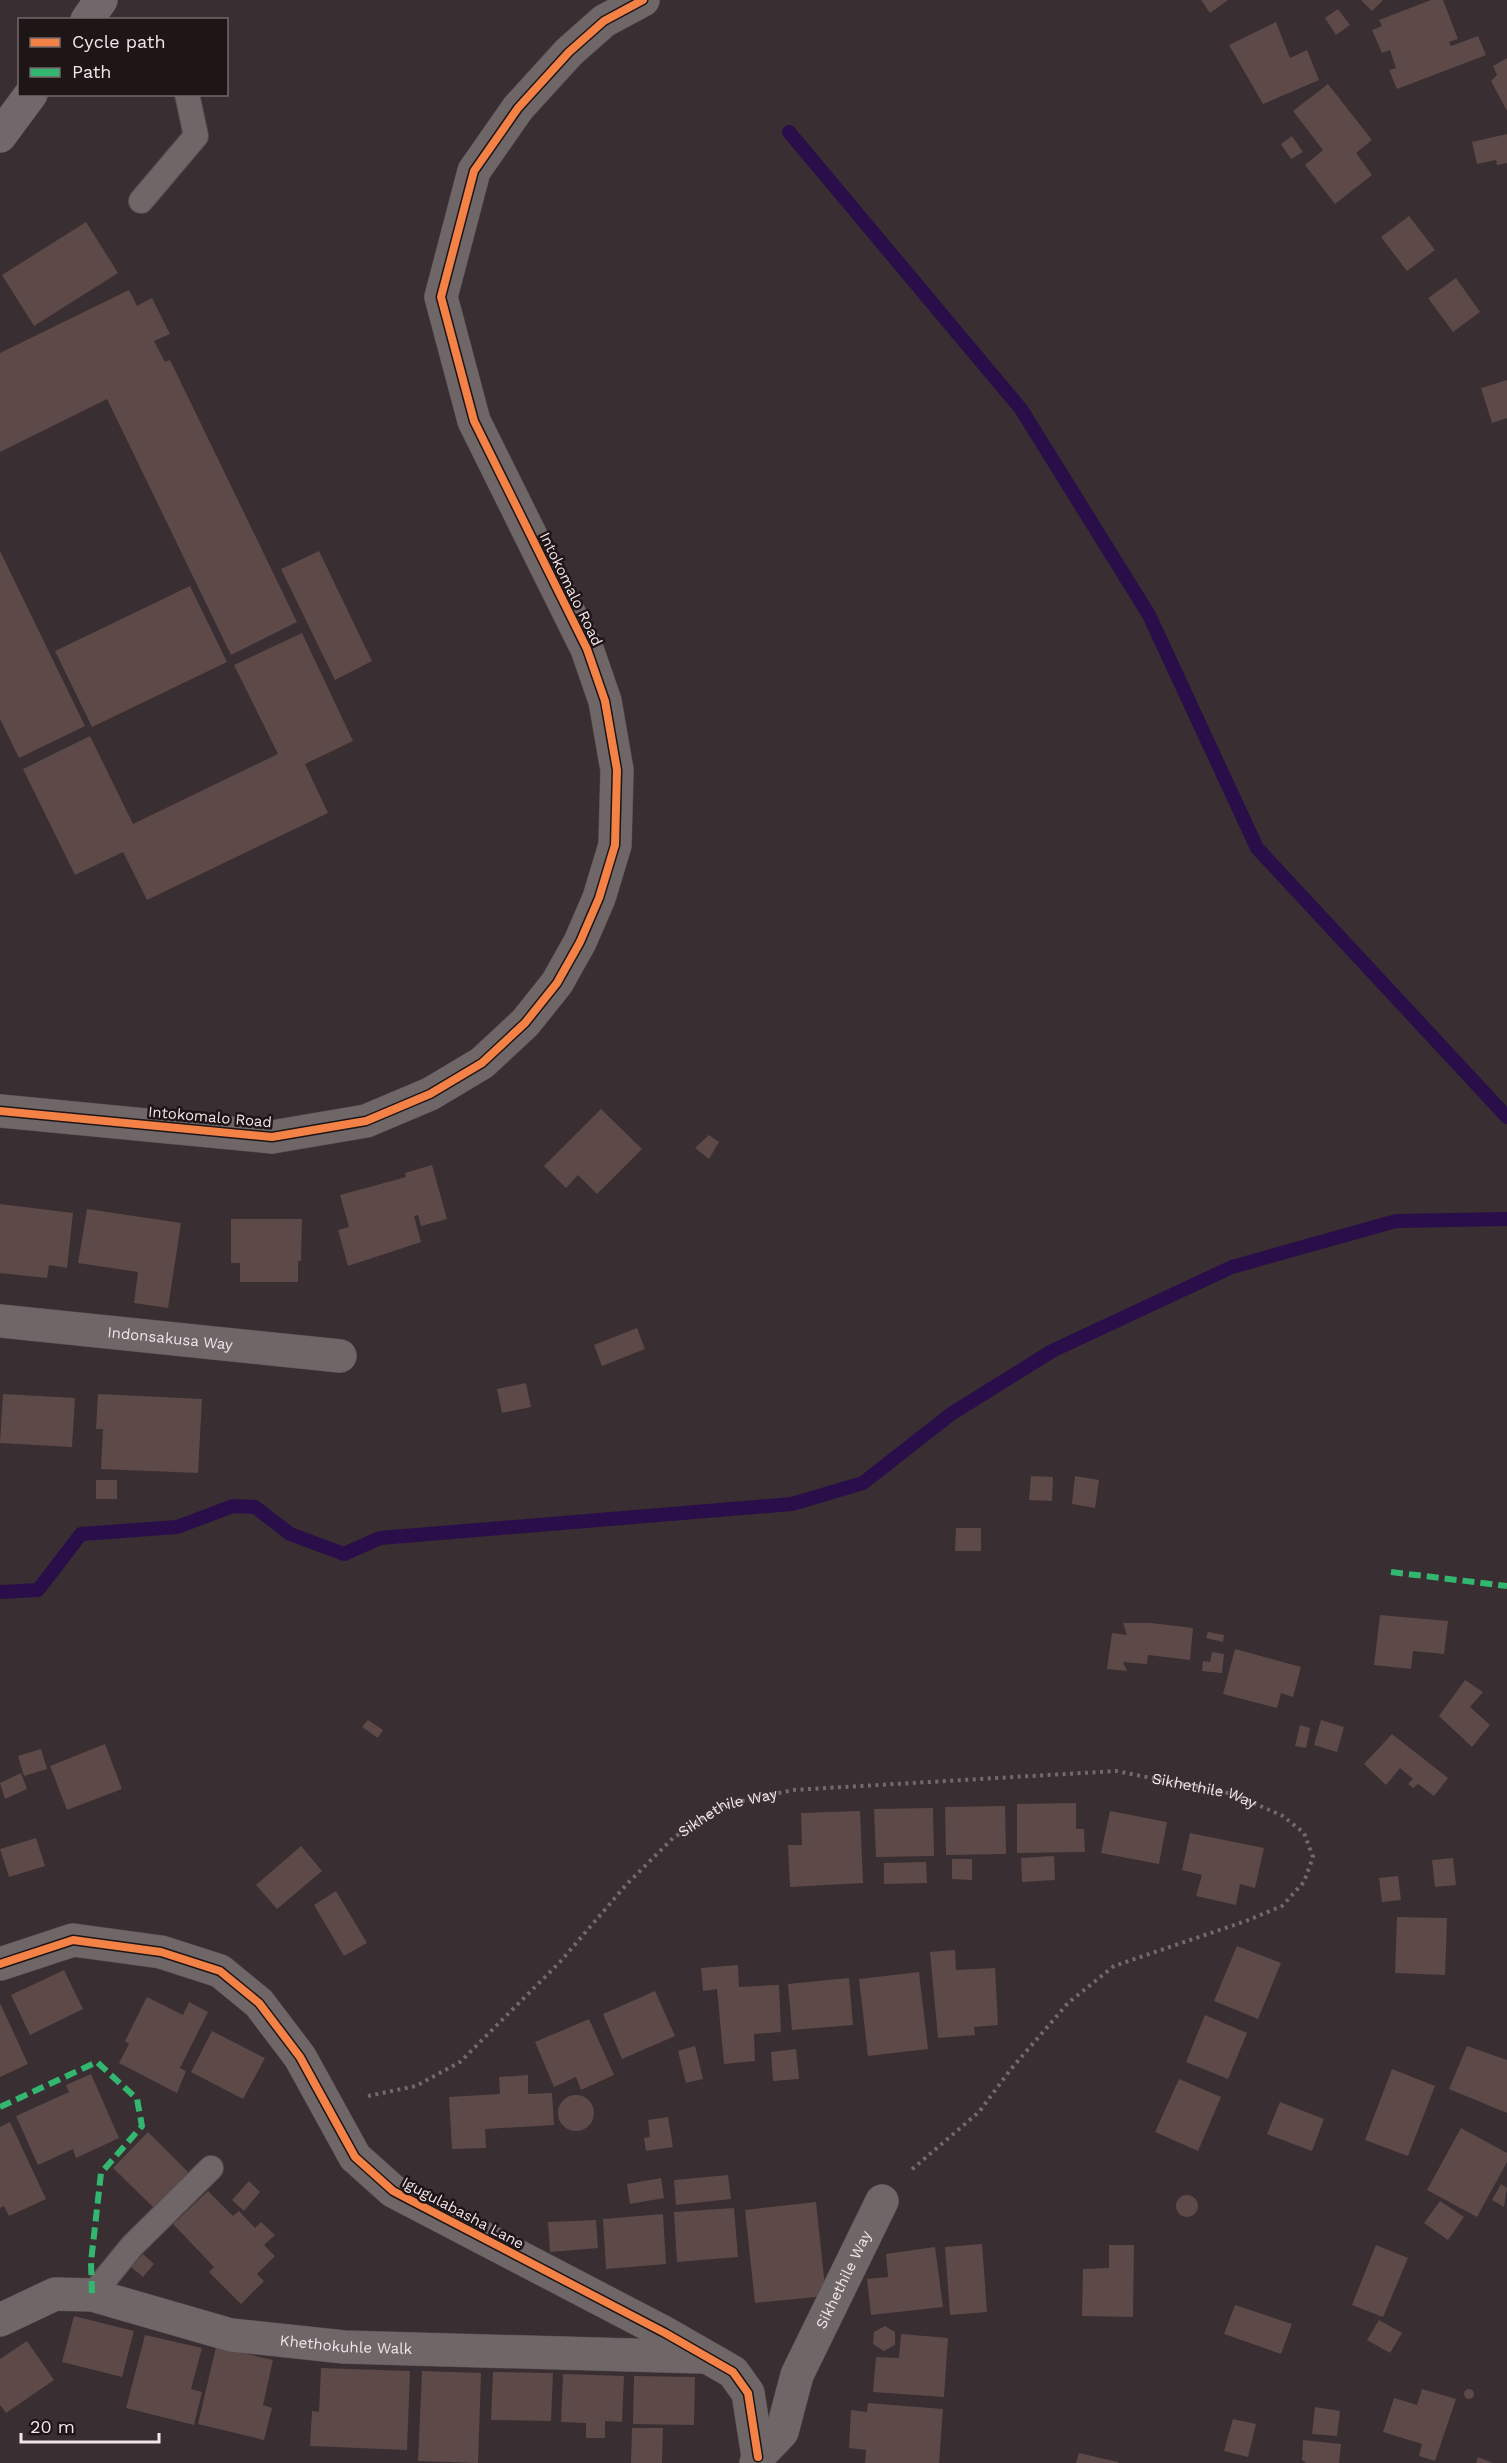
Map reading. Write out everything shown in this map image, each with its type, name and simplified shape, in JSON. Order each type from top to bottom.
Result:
[{"type":"street","name":"Intokomalo Road","points":[[0,1111],[272,1137],[366,1121],[430,1094],[482,1063],[525,1023],[557,983],[580,942],[599,898],[615,845],[617,770],[607,712],[587,649],[474,421],[441,297],[474,171],[518,108],[570,52],[604,21],[643,0]]},
{"type":"street","points":[[0,136],[30,96]]},
{"type":"street","name":"Indonsakusa Way","points":[[0,1321],[340,1356]]},
{"type":"street","name":"Igugulabasha Lane","points":[[0,1964],[73,1940],[161,1952],[220,1971],[259,2003],[300,2057],[355,2157],[393,2191],[665,2333],[733,2372],[748,2394],[759,2461]]},
{"type":"street","name":"Sikhethile Way","points":[[759,2461],[782,2432],[797,2375],[882,2201]]},
{"type":"street","name":"Khethokuhle Walk","points":[[0,2320],[55,2294],[92,2295],[231,2335],[344,2347],[704,2357]]},
{"type":"lane","points":[[141,201],[196,136],[187,96]]},
{"type":"lane","points":[[92,2295],[132,2246],[211,2168]]},
{"type":"building","points":[[1201,0],[1228,0],[1210,13]]},
{"type":"building","points":[[1361,0],[1383,0],[1372,11]]},
{"type":"building","points":[[1431,0],[1443,0],[1458,39],[1449,42],[1451,46],[1478,36],[1486,55],[1397,89],[1389,70],[1396,68],[1390,50],[1382,53],[1372,30],[1382,26],[1379,20]]},
{"type":"building","points":[[1338,9],[1350,25],[1336,35],[1325,18]]},
{"type":"building","points":[[1276,22],[1290,58],[1307,50],[1319,80],[1263,104],[1229,45]]},
{"type":"building","points":[[1507,58],[1507,111],[1491,81],[1497,75],[1493,66]]},
{"type":"building","points":[[1328,84],[1372,140],[1356,153],[1372,175],[1335,204],[1305,165],[1323,150],[1293,111]]},
{"type":"building","points":[[1507,134],[1507,163],[1497,165],[1496,160],[1477,164],[1472,142]]},
{"type":"building","points":[[1292,136],[1303,152],[1291,159],[1281,144]]},
{"type":"building","points":[[1409,216],[1435,250],[1407,271],[1381,237]]},
{"type":"building","points":[[86,222],[118,273],[34,326],[2,275]]},
{"type":"building","points":[[1456,278],[1480,312],[1453,332],[1428,298]]},
{"type":"building","points":[[129,290],[137,306],[152,298],[170,334],[154,341],[165,362],[170,360],[297,622],[231,655],[107,399],[0,452],[0,353]]},
{"type":"building","points":[[1507,380],[1507,418],[1492,423],[1481,388]]},
{"type":"building","points":[[0,551],[85,726],[19,758],[0,719]]},
{"type":"building","points":[[319,551],[372,661],[335,680],[281,569]]},
{"type":"building","points":[[190,586],[227,662],[92,727],[55,651]]},
{"type":"building","points":[[302,633],[353,741],[305,764],[328,813],[147,900],[123,852],[75,875],[23,769],[90,736],[133,824],[278,754],[234,665]]},
{"type":"building","points":[[601,1109],[642,1149],[597,1194],[578,1175],[566,1188],[544,1166]]},
{"type":"building","points":[[709,1135],[719,1142],[709,1159],[695,1148]]},
{"type":"building","points":[[432,1165],[447,1219],[421,1226],[418,1215],[414,1216],[421,1242],[348,1266],[338,1230],[349,1227],[340,1195],[406,1177],[405,1173]]},
{"type":"building","points":[[0,1204],[73,1213],[67,1268],[49,1265],[47,1278],[0,1273]]},
{"type":"building","points":[[87,1209],[181,1223],[168,1308],[134,1303],[138,1272],[78,1263]]},
{"type":"building","points":[[231,1219],[302,1219],[298,1282],[240,1282],[240,1263],[231,1263]]},
{"type":"building","points":[[637,1328],[645,1349],[602,1366],[594,1345]]},
{"type":"building","points":[[526,1383],[531,1407],[502,1413],[497,1389]]},
{"type":"building","points":[[3,1394],[75,1398],[72,1447],[0,1443]]},
{"type":"building","points":[[98,1394],[202,1399],[198,1473],[101,1469],[103,1429],[96,1429]]},
{"type":"building","points":[[1031,1476],[1053,1477],[1052,1501],[1029,1500]]},
{"type":"building","points":[[1075,1476],[1099,1480],[1095,1508],[1072,1504]]},
{"type":"building","points":[[96,1480],[117,1480],[117,1499],[96,1499]]},
{"type":"building","points":[[956,1528],[981,1528],[981,1551],[955,1551]]},
{"type":"building","points":[[1380,1615],[1448,1621],[1444,1654],[1413,1651],[1411,1669],[1374,1665]]},
{"type":"building","points":[[1123,1623],[1151,1623],[1193,1628],[1190,1660],[1148,1655],[1147,1664],[1123,1662],[1127,1671],[1107,1669],[1112,1633],[1127,1635]]},
{"type":"building","points":[[1208,1632],[1224,1635],[1223,1642],[1206,1638]]},
{"type":"building","points":[[1235,1649],[1301,1667],[1293,1697],[1281,1693],[1277,1708],[1223,1694]]},
{"type":"building","points":[[1212,1652],[1224,1654],[1222,1673],[1202,1671],[1203,1661],[1210,1662]]},
{"type":"building","points":[[1465,1680],[1483,1692],[1470,1707],[1490,1725],[1472,1747],[1439,1716]]},
{"type":"building","points":[[368,1720],[383,1730],[378,1738],[362,1727]]},
{"type":"building","points":[[1321,1720],[1344,1727],[1337,1752],[1314,1745]]},
{"type":"building","points":[[1300,1725],[1310,1728],[1306,1748],[1295,1746]]},
{"type":"building","points":[[1392,1734],[1448,1778],[1434,1796],[1418,1784],[1413,1788],[1408,1784],[1413,1779],[1400,1768],[1386,1785],[1364,1764]]},
{"type":"building","points":[[105,1744],[122,1789],[67,1810],[50,1766]]},
{"type":"building","points":[[41,1749],[47,1769],[24,1776],[18,1756]]},
{"type":"building","points":[[21,1773],[27,1789],[5,1799],[0,1783]]},
{"type":"building","points":[[1076,1803],[1076,1829],[1084,1829],[1085,1852],[1017,1853],[1017,1804]]},
{"type":"building","points":[[1005,1806],[1006,1854],[946,1855],[945,1807]]},
{"type":"building","points":[[933,1808],[934,1856],[876,1857],[874,1809]]},
{"type":"building","points":[[860,1811],[863,1883],[790,1887],[788,1845],[802,1845],[801,1813]]},
{"type":"building","points":[[1110,1811],[1167,1822],[1159,1864],[1101,1853]]},
{"type":"building","points":[[1190,1833],[1264,1848],[1255,1888],[1240,1884],[1236,1905],[1196,1896],[1202,1875],[1182,1870]]},
{"type":"building","points":[[36,1838],[45,1866],[9,1877],[0,1849]]},
{"type":"building","points":[[301,1846],[322,1871],[277,1909],[256,1885]]},
{"type":"building","points":[[1054,1856],[1055,1880],[1022,1882],[1021,1858]]},
{"type":"building","points":[[1453,1858],[1456,1885],[1435,1887],[1432,1860]]},
{"type":"building","points":[[952,1859],[972,1859],[972,1880],[952,1879]]},
{"type":"building","points":[[926,1862],[927,1883],[884,1884],[884,1863]]},
{"type":"building","points":[[1398,1876],[1401,1900],[1382,1902],[1379,1878]]},
{"type":"building","points":[[336,1891],[367,1943],[344,1956],[314,1905]]},
{"type":"building","points":[[1397,1917],[1447,1918],[1445,1975],[1395,1973]]},
{"type":"building","points":[[1237,1946],[1281,1963],[1258,2019],[1214,2001]]},
{"type":"building","points":[[955,1950],[956,1970],[995,1968],[998,2025],[974,2027],[975,2035],[938,2038],[930,1952]]},
{"type":"building","points":[[738,1965],[739,1987],[779,1985],[781,2032],[754,2034],[755,2061],[724,2064],[717,1989],[703,1991],[701,1968]]},
{"type":"building","points":[[64,1970],[83,2009],[30,2035],[11,1995]]},
{"type":"building","points":[[919,1972],[928,2049],[868,2056],[859,1979]]},
{"type":"building","points":[[849,1978],[853,2025],[792,2030],[788,1984]]},
{"type":"building","points":[[655,1991],[675,2036],[622,2059],[603,2014]]},
{"type":"building","points":[[147,1997],[183,2015],[189,2002],[208,2012],[180,2068],[186,2071],[177,2093],[119,2063],[129,2044],[125,2041]]},
{"type":"building","points":[[0,2003],[28,2064],[0,2077]]},
{"type":"building","points":[[1205,2015],[1247,2033],[1228,2079],[1186,2062]]},
{"type":"building","points":[[589,2019],[614,2075],[581,2090],[576,2077],[554,2087],[535,2042]]},
{"type":"building","points":[[212,2031],[265,2058],[243,2099],[191,2072]]},
{"type":"building","points":[[695,2046],[703,2079],[686,2083],[678,2051]]},
{"type":"building","points":[[1467,2046],[1507,2060],[1507,2113],[1449,2089]]},
{"type":"building","points":[[796,2049],[799,2079],[773,2081],[771,2052]]},
{"type":"building","points":[[1392,2069],[1435,2086],[1408,2156],[1365,2140]]},
{"type":"building","points":[[91,2074],[119,2138],[76,2158],[73,2149],[38,2165],[16,2116],[69,2092],[66,2085]]},
{"type":"building","points":[[528,2075],[528,2094],[552,2093],[554,2125],[485,2129],[486,2148],[452,2149],[449,2097],[500,2094],[499,2077]]},
{"type":"building","points":[[1179,2079],[1221,2097],[1198,2151],[1155,2132]]},
{"type":"building","points":[[576,2095],[589,2100],[594,2113],[589,2126],[576,2131],[563,2126],[558,2113],[563,2100]]},
{"type":"building","points":[[1280,2102],[1324,2119],[1312,2151],[1267,2134]]},
{"type":"building","points":[[668,2117],[673,2147],[646,2151],[644,2138],[650,2137],[648,2120]]},
{"type":"building","points":[[10,2122],[46,2199],[9,2216],[4,2206],[0,2208],[0,2127]]},
{"type":"building","points":[[1461,2128],[1507,2153],[1507,2162],[1477,2217],[1427,2190]]},
{"type":"building","points":[[148,2132],[189,2173],[154,2208],[113,2168]]},
{"type":"building","points":[[728,2175],[731,2199],[676,2205],[674,2180]]},
{"type":"building","points":[[661,2178],[664,2198],[630,2204],[627,2184]]},
{"type":"building","points":[[249,2181],[260,2192],[244,2211],[232,2200]]},
{"type":"building","points":[[1501,2184],[1507,2188],[1504,2207],[1492,2200]]},
{"type":"building","points":[[208,2191],[233,2216],[239,2211],[255,2228],[261,2222],[275,2235],[264,2245],[275,2256],[257,2274],[264,2281],[241,2304],[209,2272],[214,2267],[173,2224]]},
{"type":"building","points":[[1187,2195],[1195,2198],[1198,2206],[1195,2214],[1187,2217],[1179,2214],[1176,2206],[1179,2198]]},
{"type":"building","points":[[1440,2201],[1464,2217],[1448,2240],[1424,2223]]},
{"type":"building","points":[[816,2202],[826,2296],[755,2303],[745,2210]]},
{"type":"building","points":[[734,2208],[738,2257],[677,2262],[674,2212]]},
{"type":"building","points":[[663,2214],[666,2264],[606,2269],[603,2219]]},
{"type":"building","points":[[596,2220],[598,2248],[550,2252],[548,2222]]},
{"type":"building","points":[[982,2244],[987,2312],[950,2315],[945,2247]]},
{"type":"building","points":[[1109,2245],[1134,2245],[1133,2317],[1082,2316],[1083,2269],[1109,2268]]},
{"type":"building","points":[[1376,2245],[1408,2258],[1383,2317],[1352,2305]]},
{"type":"building","points":[[935,2247],[943,2307],[871,2315],[867,2279],[888,2277],[886,2254]]},
{"type":"building","points":[[143,2254],[154,2264],[143,2277],[131,2267]]},
{"type":"building","points":[[1235,2305],[1292,2324],[1281,2354],[1224,2334]]},
{"type":"building","points":[[74,2316],[134,2331],[122,2377],[62,2362]]},
{"type":"building","points":[[1379,2320],[1402,2333],[1390,2353],[1367,2340]]},
{"type":"building","points":[[885,2326],[895,2332],[895,2345],[884,2351],[873,2344],[874,2332]]},
{"type":"building","points":[[901,2334],[948,2338],[944,2397],[873,2392],[876,2357],[899,2358]]},
{"type":"building","points":[[145,2335],[202,2348],[191,2389],[202,2392],[194,2425],[126,2408]]},
{"type":"building","points":[[27,2341],[54,2380],[6,2413],[0,2405],[0,2359]]},
{"type":"building","points":[[216,2347],[273,2360],[263,2405],[272,2408],[264,2440],[198,2424]]},
{"type":"building","points":[[321,2368],[410,2371],[407,2450],[310,2446],[312,2411],[319,2412]]},
{"type":"building","points":[[422,2371],[481,2373],[478,2463],[418,2461]]},
{"type":"building","points":[[493,2372],[553,2373],[551,2421],[491,2420]]},
{"type":"building","points":[[563,2374],[624,2376],[622,2422],[605,2421],[605,2438],[586,2438],[586,2423],[561,2422]]},
{"type":"building","points":[[634,2376],[695,2377],[694,2425],[633,2424]]},
{"type":"building","points":[[1422,2389],[1456,2399],[1435,2461],[1419,2456],[1422,2444],[1383,2432],[1394,2398],[1417,2405]]},
{"type":"building","points":[[1469,2389],[1473,2390],[1473,2398],[1469,2399],[1465,2398],[1464,2394],[1465,2390]]},
{"type":"building","points":[[868,2403],[943,2409],[939,2463],[865,2463],[866,2450],[849,2448],[851,2410],[867,2412]]},
{"type":"building","points":[[1315,2407],[1340,2411],[1337,2436],[1312,2434]]},
{"type":"building","points":[[1233,2419],[1256,2424],[1248,2457],[1224,2451]]},
{"type":"building","points":[[632,2428],[663,2428],[662,2463],[631,2463]]},
{"type":"building","points":[[1303,2440],[1341,2444],[1339,2463],[1306,2463],[1302,2460]]},
{"type":"building","points":[[1079,2453],[1118,2462],[1118,2463],[1076,2463]]},
{"type":"building","points":[[1478,2457],[1493,2463],[1476,2463]]},
{"type":"waterway","points":[[789,132],[1021,409],[1149,615],[1257,848],[1507,1117]]},
{"type":"waterway","points":[[0,1592],[38,1590],[81,1534],[177,1527],[233,1506],[255,1507],[290,1534],[344,1554],[380,1538],[792,1504],[863,1483],[951,1414],[1052,1351],[1232,1267],[1396,1221],[1507,1219]]},
{"type":"marked path","points":[[1391,1572],[1507,1586]]},
{"type":"marked path","points":[[0,2107],[97,2062],[137,2099],[142,2126],[101,2173],[91,2262],[92,2295]]},
{"type":"cycle path","points":[[0,1111],[272,1137],[366,1121],[430,1094],[482,1063],[525,1023],[557,983],[580,942],[599,898],[615,845],[617,770],[605,701],[587,649],[474,421],[441,297],[474,171],[518,108],[569,52],[604,21],[643,0]]},
{"type":"cycle path","points":[[0,1964],[73,1940],[161,1952],[220,1971],[259,2003],[300,2057],[355,2157],[393,2191],[665,2333],[733,2372],[748,2393],[758,2457]]}]
